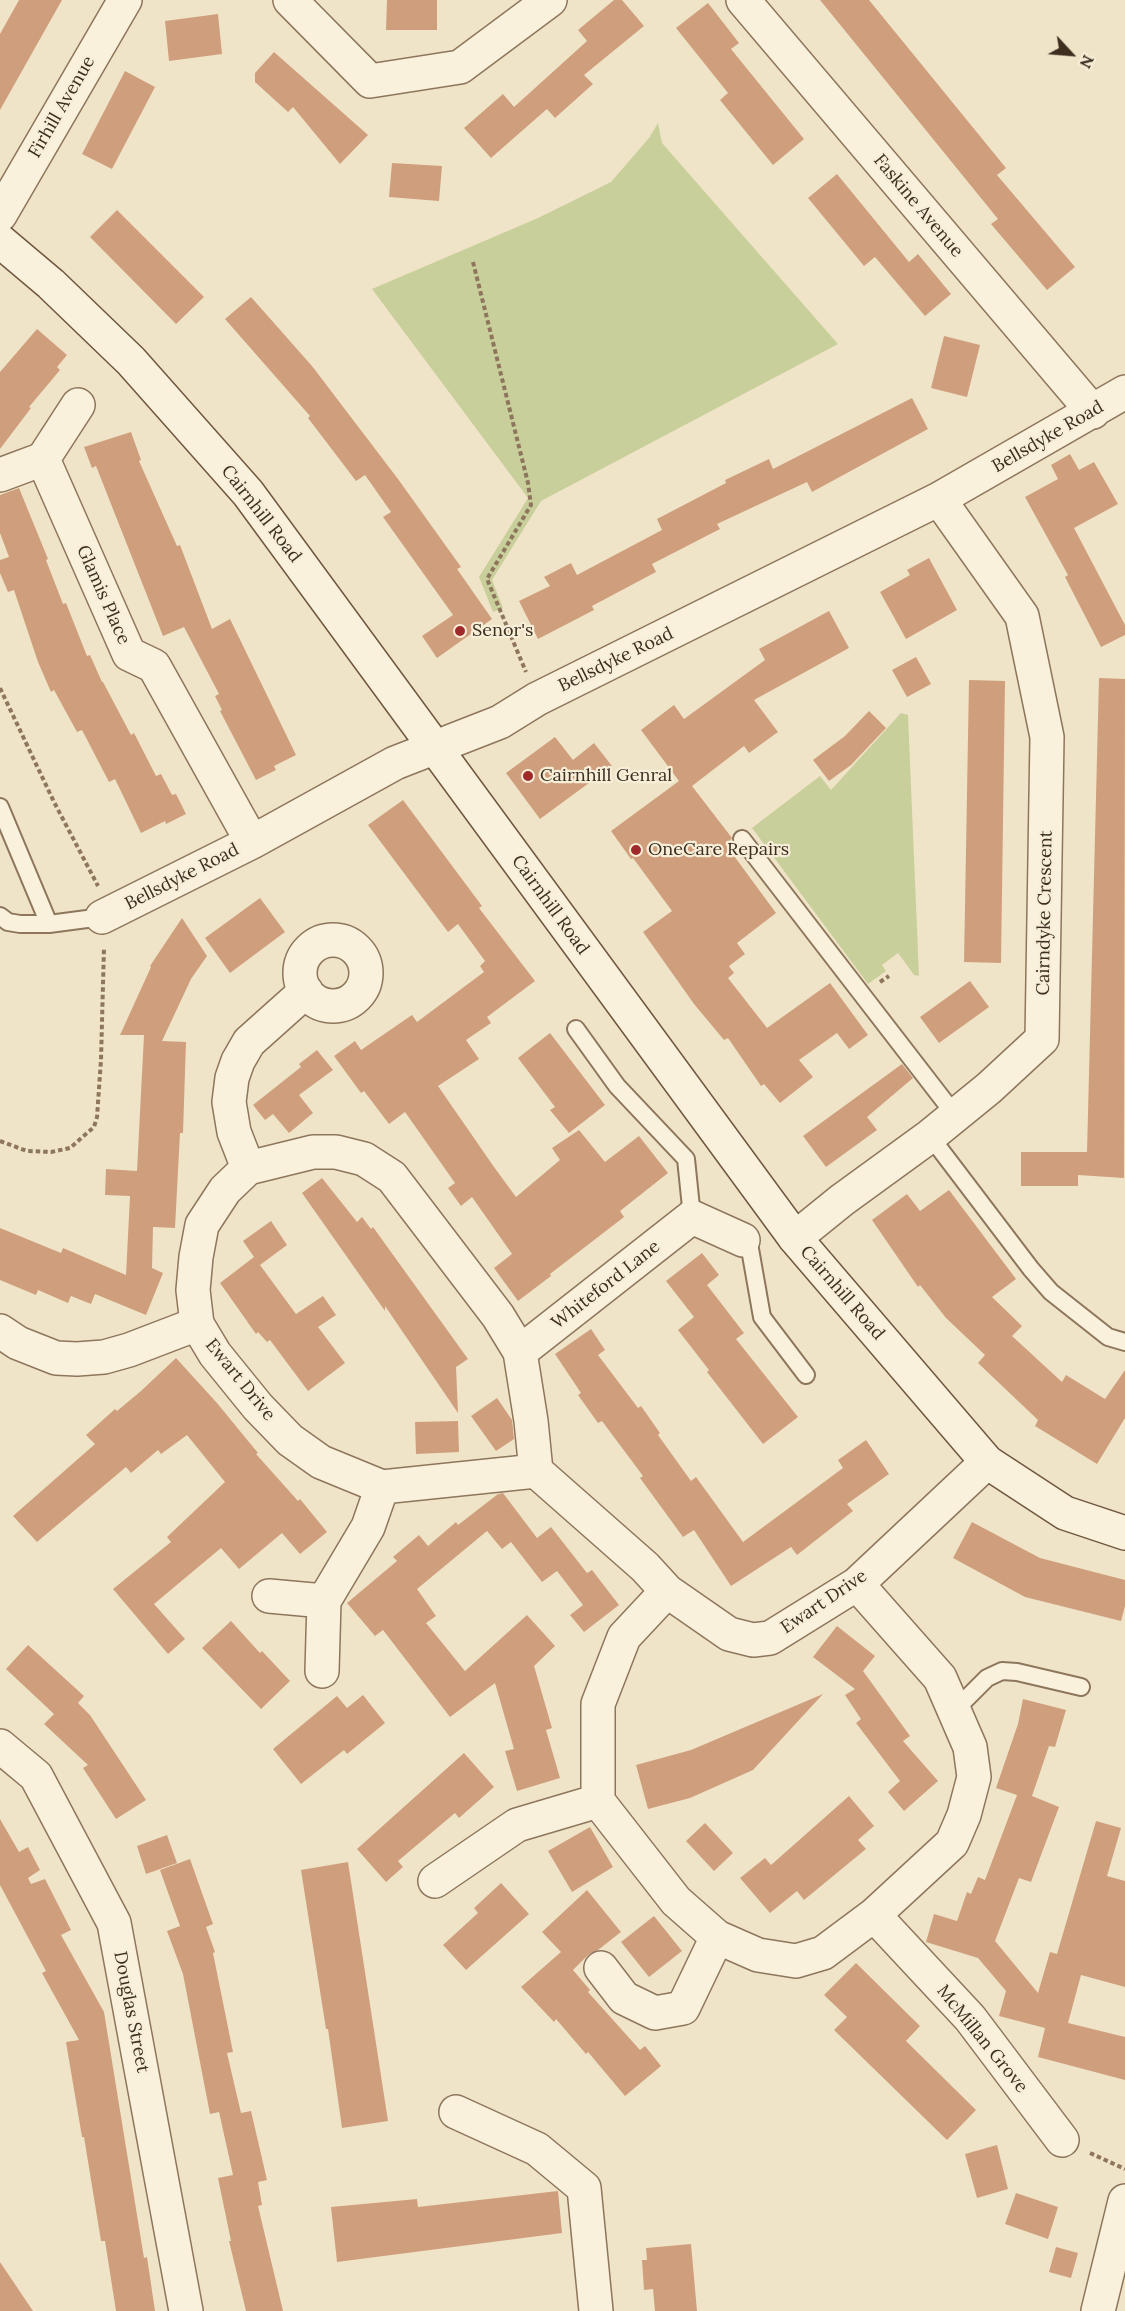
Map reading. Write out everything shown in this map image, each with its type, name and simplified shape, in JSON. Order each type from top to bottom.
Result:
[{"type":"street","name":"Firhill Avenue","points":[[0,214],[125,0]]},
{"type":"street","points":[[290,0],[370,81],[460,67],[550,0]]},
{"type":"street","name":"Faskine Avenue","points":[[744,0],[1093,412]]},
{"type":"street","name":"Cairnhill Road","points":[[0,241],[51,284],[131,361],[248,493],[795,1238],[987,1462],[1065,1513],[1125,1533]]},
{"type":"street","name":"Bellsdyke Road","points":[[116,910],[252,842],[395,763],[500,722],[537,699],[939,499],[1125,392]]},
{"type":"street","points":[[0,476],[43,459],[78,405]]},
{"type":"street","name":"Glamis Place","points":[[43,459],[129,654],[154,666],[252,842]]},
{"type":"street","name":"Cairndyke Crescent","points":[[795,1238],[842,1200],[930,1136],[989,1088],[1042,1039],[1047,737],[1022,616],[939,499]]},
{"type":"street","points":[[248,1168],[234,1132],[229,1101],[232,1078],[238,1060],[249,1042],[306,991]]},
{"type":"street","name":"Ewart Drive","points":[[536,1471],[382,1487],[321,1462],[290,1440],[258,1407],[215,1354],[197,1324],[193,1290],[202,1225],[225,1190],[248,1168],[312,1152],[336,1152],[364,1159],[392,1177],[498,1316],[520,1352],[536,1471],[645,1568],[667,1591],[729,1634],[753,1640],[771,1638],[857,1584],[987,1462]]},
{"type":"street","points":[[693,1217],[743,1240]]},
{"type":"street","name":"Whiteford Lane","points":[[520,1352],[693,1217]]},
{"type":"street","points":[[0,1331],[46,1355],[77,1359],[104,1357],[129,1350],[197,1324]]},
{"type":"street","points":[[322,1671],[324,1601],[368,1527],[382,1487]]},
{"type":"street","points":[[667,1591],[624,1637],[598,1704],[598,1801],[676,1900],[717,1937],[758,1955],[796,1961],[823,1953],[874,1915],[952,1843],[964,1815],[974,1777],[970,1747],[940,1678],[857,1584]]},
{"type":"street","points":[[269,1596],[324,1601]]},
{"type":"street","name":"Douglas Street","points":[[0,1746],[36,1776],[114,1923],[186,2311]]},
{"type":"street","points":[[435,1881],[517,1825],[598,1801]]},
{"type":"street","name":"McMillan Grove","points":[[874,1915],[970,2018],[1062,2140]]},
{"type":"street","points":[[601,1968],[624,1998],[655,2013],[684,2008],[717,1937]]},
{"type":"street","points":[[456,2112],[537,2149],[585,2188],[596,2311]]},
{"type":"street","points":[[1098,2311],[1125,2201]]},
{"type":"lane","points":[[0,807],[49,924]]},
{"type":"lane","points":[[742,839],[955,1115]]},
{"type":"lane","points":[[0,916],[8,922],[20,924],[49,924],[116,910]]},
{"type":"lane","points":[[576,1029],[618,1086],[686,1159],[693,1217]]},
{"type":"lane","points":[[930,1136],[1051,1292],[1108,1337],[1125,1342]]},
{"type":"lane","points":[[743,1240],[750,1249],[762,1317],[806,1375]]},
{"type":"lane","points":[[954,1711],[987,1678],[1002,1671],[1017,1672],[1081,1687]]},
{"type":"path","points":[[473,262],[528,483],[531,505],[487,579],[537,699]]},
{"type":"path","points":[[0,688],[54,802],[99,889],[116,910],[104,951],[101,1060],[97,1118],[94,1128],[70,1148],[51,1152],[27,1151],[0,1141]]},
{"type":"path","points":[[1062,2140],[1125,2169]]},
{"type":"green space","points":[[658,123],[662,143],[838,344],[541,501],[492,580],[503,608],[493,612],[479,577],[528,498],[372,289],[538,218],[611,182],[649,138]]},
{"type":"green space","points":[[901,713],[908,715],[919,976],[914,975],[898,953],[882,965],[886,971],[868,984],[752,828],[820,776],[831,790]]},
{"type":"building","points":[[19,0],[62,0],[0,110],[0,34]]},
{"type":"building","points":[[387,0],[437,0],[437,30],[386,30]]},
{"type":"building","points":[[614,0],[622,0],[644,26],[584,75],[593,84],[555,118],[547,109],[491,158],[464,128],[503,94],[514,107],[587,41],[578,30]]},
{"type":"building","points":[[820,0],[869,0],[1006,168],[997,175],[1075,267],[1047,290],[991,224],[998,219]]},
{"type":"building","points":[[708,3],[739,43],[731,49],[804,139],[773,165],[720,100],[728,93],[676,28]]},
{"type":"building","points":[[218,14],[222,54],[169,61],[165,21]]},
{"type":"building","points":[[274,52],[368,135],[340,164],[293,107],[288,112],[255,82],[255,73]]},
{"type":"building","points":[[125,71],[155,87],[112,169],[82,154]]},
{"type":"building","points":[[392,163],[442,166],[439,201],[389,197]]},
{"type":"building","points":[[837,174],[909,262],[918,254],[951,294],[925,316],[875,257],[864,266],[808,198]]},
{"type":"building","points":[[117,210],[204,297],[176,324],[90,237]]},
{"type":"building","points":[[251,297],[312,366],[398,479],[461,567],[457,569],[492,619],[437,658],[422,636],[453,615],[383,517],[391,512],[365,475],[356,481],[308,418],[310,416],[225,319]]},
{"type":"building","points":[[37,329],[67,355],[57,367],[60,370],[29,407],[31,408],[0,449],[0,372]]},
{"type":"building","points":[[944,336],[980,345],[967,397],[931,388]]},
{"type":"building","points":[[912,398],[928,429],[812,492],[807,482],[717,524],[720,529],[652,564],[656,572],[592,606],[594,610],[538,639],[519,601],[550,586],[544,577],[571,563],[577,575],[662,530],[657,519],[726,483],[725,480],[769,459],[773,469]]},
{"type":"building","points":[[131,432],[141,460],[139,461],[177,546],[180,545],[212,629],[230,619],[296,755],[274,766],[276,770],[256,780],[220,711],[222,710],[215,696],[219,694],[184,627],[163,636],[96,466],[92,468],[84,447]]},
{"type":"building","points":[[1070,454],[1079,470],[1094,462],[1118,504],[1074,528],[1125,625],[1125,635],[1101,647],[1065,577],[1068,575],[1025,497],[1058,479],[1051,465]]},
{"type":"building","points":[[19,488],[48,559],[46,560],[63,604],[66,603],[87,656],[90,655],[102,682],[131,735],[134,733],[156,776],[161,774],[172,795],[176,794],[186,814],[166,824],[165,821],[141,833],[115,779],[109,782],[82,730],[77,732],[54,690],[51,692],[38,662],[14,590],[8,592],[0,573],[0,560],[9,557],[0,533],[0,495]]},
{"type":"building","points":[[929,558],[957,610],[906,639],[880,592],[910,575],[907,570]]},
{"type":"building","points":[[829,611],[849,648],[754,700],[778,732],[749,753],[744,746],[692,786],[732,838],[726,845],[776,913],[737,943],[745,954],[729,966],[734,973],[728,978],[767,1028],[830,983],[868,1035],[849,1049],[837,1033],[799,1060],[813,1077],[780,1103],[764,1084],[761,1086],[728,1038],[724,1040],[694,1004],[643,932],[672,911],[611,831],[679,781],[641,730],[674,705],[684,719],[765,660],[759,649]]},
{"type":"building","points":[[916,657],[931,684],[907,697],[892,670]]},
{"type":"building","points":[[1099,678],[1125,679],[1124,1178],[1078,1175],[1078,1186],[1021,1186],[1021,1152],[1087,1152]]},
{"type":"building","points":[[969,680],[1005,681],[1001,963],[964,962]]},
{"type":"building","points":[[869,711],[886,728],[851,765],[829,781],[813,760],[845,736]]},
{"type":"building","points":[[555,737],[573,760],[594,743],[612,766],[540,819],[506,773]]},
{"type":"building","points":[[403,800],[482,906],[479,908],[535,981],[487,1017],[491,1023],[466,1040],[479,1059],[438,1086],[494,1167],[516,1197],[560,1160],[552,1148],[579,1130],[605,1162],[639,1136],[668,1173],[620,1211],[624,1217],[518,1301],[494,1268],[512,1254],[472,1197],[461,1206],[448,1188],[455,1183],[405,1112],[389,1124],[364,1091],[361,1093],[334,1056],[355,1041],[361,1050],[412,1015],[417,1022],[484,972],[480,966],[485,961],[458,924],[448,932],[368,825]]},
{"type":"building","points":[[260,898],[285,932],[230,973],[205,938]]},
{"type":"building","points":[[182,918],[207,956],[191,979],[162,1041],[186,1042],[183,1133],[180,1133],[175,1228],[153,1227],[152,1268],[163,1273],[146,1315],[95,1294],[91,1304],[71,1296],[68,1303],[38,1290],[36,1295],[0,1280],[0,1228],[61,1253],[63,1248],[126,1275],[130,1196],[105,1195],[106,1169],[137,1171],[144,1035],[120,1035],[150,966]]},
{"type":"building","points":[[970,981],[989,1007],[939,1043],[920,1017]]},
{"type":"building","points":[[550,1033],[605,1105],[569,1133],[550,1110],[555,1107],[518,1058]]},
{"type":"building","points":[[317,1050],[333,1070],[299,1095],[313,1113],[289,1133],[273,1114],[265,1120],[253,1105],[301,1067],[299,1064]]},
{"type":"building","points":[[902,1064],[913,1078],[867,1117],[877,1130],[826,1167],[803,1136]]},
{"type":"building","points":[[322,1178],[357,1222],[362,1217],[371,1229],[373,1227],[468,1359],[456,1367],[458,1413],[385,1306],[385,1311],[302,1193]]},
{"type":"building","points":[[949,1190],[1016,1279],[992,1297],[1022,1326],[1012,1336],[1062,1382],[1066,1375],[1105,1399],[1125,1370],[1125,1418],[1097,1464],[1035,1426],[1038,1420],[978,1363],[985,1355],[946,1318],[920,1285],[918,1287],[872,1220],[907,1194],[920,1211]]},
{"type":"building","points":[[271,1221],[287,1245],[260,1265],[296,1314],[323,1296],[336,1315],[318,1327],[345,1363],[308,1391],[270,1340],[267,1342],[258,1332],[256,1334],[220,1283],[254,1257],[243,1241]]},
{"type":"building","points":[[702,1253],[719,1275],[707,1285],[744,1333],[736,1339],[798,1417],[763,1444],[707,1372],[709,1370],[678,1330],[694,1317],[666,1281]]},
{"type":"building","points":[[591,1329],[605,1350],[598,1355],[638,1408],[641,1406],[660,1433],[658,1435],[691,1481],[696,1477],[743,1542],[843,1468],[838,1460],[866,1440],[889,1474],[847,1504],[853,1511],[797,1555],[791,1547],[731,1586],[694,1530],[683,1537],[640,1478],[643,1476],[602,1421],[598,1423],[578,1395],[581,1393],[555,1354]]},
{"type":"building","points":[[176,1358],[217,1403],[258,1453],[256,1454],[298,1501],[300,1499],[327,1532],[300,1554],[282,1533],[239,1569],[221,1548],[154,1604],[185,1639],[168,1654],[113,1589],[171,1542],[167,1537],[225,1482],[187,1435],[161,1454],[158,1450],[131,1473],[126,1467],[37,1542],[13,1516],[95,1444],[86,1435],[115,1409],[117,1411],[141,1391]]},
{"type":"building","points":[[497,1398],[512,1420],[514,1439],[496,1451],[471,1416]]},
{"type":"building","points":[[458,1421],[459,1452],[416,1454],[415,1422]]},
{"type":"building","points":[[503,1493],[537,1538],[551,1527],[587,1573],[592,1570],[619,1605],[584,1632],[570,1615],[583,1605],[557,1571],[542,1582],[511,1542],[502,1549],[487,1531],[417,1589],[436,1616],[426,1623],[465,1671],[527,1615],[555,1646],[534,1666],[552,1728],[546,1730],[560,1778],[517,1791],[505,1751],[514,1749],[495,1683],[450,1717],[383,1630],[375,1636],[347,1603],[397,1561],[393,1557],[419,1535],[428,1546],[456,1522],[458,1525],[498,1494]]},
{"type":"building","points":[[972,1522],[1040,1558],[1125,1580],[1125,1606],[1121,1621],[1025,1597],[953,1558]]},
{"type":"building","points":[[231,1621],[290,1681],[261,1709],[202,1648]]},
{"type":"building","points":[[837,1626],[875,1656],[863,1671],[910,1736],[903,1741],[938,1781],[904,1811],[888,1792],[900,1781],[856,1723],[861,1719],[845,1695],[855,1689],[813,1657]]},
{"type":"building","points":[[28,1645],[84,1696],[78,1703],[90,1715],[146,1800],[116,1819],[83,1768],[88,1765],[44,1724],[54,1714],[6,1669]]},
{"type":"building","points":[[823,1694],[753,1770],[690,1798],[648,1809],[636,1765],[691,1750]]},
{"type":"building","points":[[363,1695],[385,1723],[347,1754],[344,1750],[301,1784],[273,1749],[337,1696],[347,1708]]},
{"type":"building","points":[[1023,1699],[1066,1710],[1055,1747],[1049,1746],[1032,1796],[1059,1807],[1031,1882],[1019,1878],[995,1941],[1038,1993],[1050,1952],[1057,1954],[1096,1821],[1121,1828],[1107,1876],[1125,1881],[1125,1987],[1081,1975],[1068,2023],[1125,2037],[1125,2080],[1038,2057],[1045,2028],[999,2016],[1006,1991],[978,1958],[926,1942],[934,1914],[957,1921],[967,1892],[971,1894],[978,1877],[985,1880],[1017,1795],[996,1788],[1018,1724]]},
{"type":"building","points":[[464,1753],[494,1787],[459,1818],[455,1813],[398,1861],[403,1867],[386,1882],[357,1849]]},
{"type":"building","points":[[849,1796],[874,1826],[858,1840],[866,1849],[804,1900],[797,1891],[770,1913],[740,1878],[765,1858],[771,1865]]},
{"type":"building","points":[[0,1819],[19,1852],[28,1847],[40,1870],[28,1878],[31,1884],[45,1879],[71,1930],[61,1935],[104,2012],[144,2258],[147,2257],[155,2311],[116,2311],[105,2241],[101,2241],[66,2042],[79,2040],[42,1973],[46,1971],[0,1885]]},
{"type":"building","points":[[705,1823],[733,1853],[714,1871],[686,1841]]},
{"type":"building","points":[[590,1827],[613,1867],[572,1892],[548,1851]]},
{"type":"building","points":[[167,1835],[177,1863],[146,1874],[137,1846]]},
{"type":"building","points":[[190,1859],[213,1924],[206,1927],[215,1952],[213,1953],[233,2052],[227,2053],[241,2113],[251,2111],[267,2180],[258,2182],[262,2205],[258,2206],[283,2311],[246,2311],[229,2241],[231,2241],[218,2178],[233,2175],[219,2112],[210,2114],[183,1974],[167,1931],[180,1926],[160,1870]]},
{"type":"building","points":[[348,1862],[388,2121],[342,2128],[301,1870]]},
{"type":"building","points":[[501,1883],[529,1914],[466,1970],[443,1945],[478,1913],[474,1908]]},
{"type":"building","points":[[587,1890],[621,1932],[598,1950],[589,1954],[573,1970],[590,1990],[588,1992],[640,2050],[645,2046],[661,2066],[625,2096],[588,2052],[586,2054],[556,2019],[554,2022],[521,1987],[561,1952],[542,1932]]},
{"type":"building","points":[[654,1916],[682,1951],[649,1977],[621,1942]]},
{"type":"building","points":[[856,1963],[920,2026],[906,2041],[976,2110],[947,2140],[834,2030],[847,2017],[824,1995]]},
{"type":"building","points":[[997,2145],[1008,2189],[977,2198],[965,2154]]},
{"type":"building","points":[[558,2191],[562,2233],[337,2262],[331,2207],[417,2199],[418,2207]]},
{"type":"building","points":[[1016,2193],[1058,2207],[1048,2239],[1005,2224]]},
{"type":"building","points":[[691,2244],[697,2311],[655,2311],[653,2289],[644,2290],[642,2260],[647,2260],[646,2248]]},
{"type":"building","points":[[1056,2247],[1078,2253],[1071,2278],[1049,2272]]},
{"type":"building","points":[[0,2262],[33,2311],[0,2311]]},
{"type":"place","name":"Senor's","points":[[460,631]]},
{"type":"place","name":"Cairnhill Genral","points":[[528,776]]},
{"type":"place","name":"OneCare Repairs","points":[[636,850]]}]
